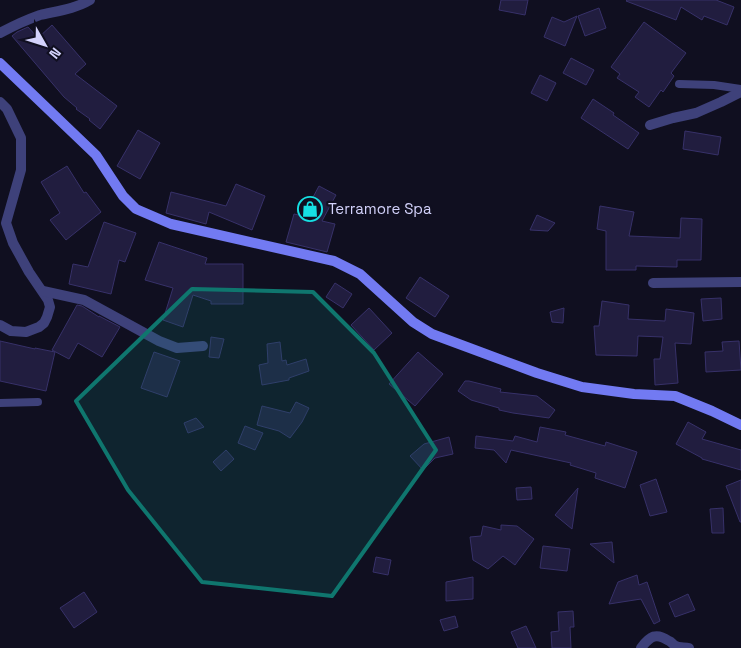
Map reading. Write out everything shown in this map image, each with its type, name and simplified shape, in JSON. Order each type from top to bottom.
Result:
[{"type":"main road","points":[[0,63],[96,155],[123,196],[136,209],[171,224],[334,261],[360,274],[413,322],[432,334],[537,373],[582,387],[634,394],[675,396],[741,425]]},
{"type":"street","points":[[0,33],[20,22],[90,0]]},
{"type":"street","points":[[650,125],[696,113],[721,102],[741,90]]},
{"type":"street","points":[[0,102],[7,109],[21,138],[21,170],[6,223],[13,244],[48,300],[50,307],[44,323],[26,332],[12,331],[0,325]]},
{"type":"street","points":[[653,283],[741,282]]},
{"type":"street","points":[[42,290],[84,300],[159,341],[177,348],[203,346]]},
{"type":"street","points":[[641,648],[652,636],[669,640],[676,646],[689,648]]},
{"type":"lane","points":[[679,84],[714,85],[741,90]]},
{"type":"lane","points":[[0,403],[38,402]]},
{"type":"highlighted area","points":[[192,289],[313,292],[374,353],[436,450],[332,596],[202,582],[128,490],[76,401]]},
{"type":"building","points":[[501,0],[528,0],[525,15],[499,10]]},
{"type":"building","points":[[627,0],[716,0],[734,7],[727,25],[704,16],[702,20],[681,7],[676,20]]},
{"type":"building","points":[[599,8],[606,28],[585,36],[578,16]]},
{"type":"building","points":[[577,16],[565,46],[544,37],[552,17],[564,22]]},
{"type":"building","points":[[644,22],[686,53],[671,73],[674,76],[649,107],[635,97],[639,92],[617,78],[620,74],[611,67]]},
{"type":"building","points":[[52,25],[86,64],[75,74],[117,106],[100,129],[64,97],[12,36],[28,27],[38,38]]},
{"type":"building","points":[[571,58],[594,70],[586,85],[563,73]]},
{"type":"building","points":[[540,75],[556,83],[547,101],[531,93]]},
{"type":"building","points":[[593,99],[639,133],[628,149],[581,118]]},
{"type":"building","points":[[138,130],[160,143],[140,179],[117,166]]},
{"type":"building","points":[[685,131],[721,137],[718,155],[683,149]]},
{"type":"building","points":[[67,166],[84,193],[86,192],[101,212],[66,240],[50,220],[60,213],[41,182]]},
{"type":"building","points":[[236,184],[265,196],[252,230],[209,212],[206,224],[166,213],[171,192],[226,206]]},
{"type":"building","points":[[319,186],[336,195],[322,221],[335,224],[327,252],[286,242],[294,214],[303,216]]},
{"type":"building","points":[[600,206],[634,212],[629,236],[680,238],[681,218],[702,219],[701,260],[677,260],[677,267],[636,266],[636,270],[606,270],[606,231],[597,229]]},
{"type":"building","points":[[537,215],[555,223],[548,231],[530,230]]},
{"type":"building","points":[[104,222],[136,233],[125,262],[119,260],[111,294],[69,284],[73,264],[88,267]]},
{"type":"building","points":[[159,242],[207,258],[205,264],[243,264],[243,304],[211,304],[211,301],[193,295],[183,327],[163,320],[173,288],[145,280]]},
{"type":"building","points":[[420,277],[449,296],[435,317],[406,298]]},
{"type":"building","points":[[335,283],[352,294],[343,308],[326,297]]},
{"type":"building","points":[[721,298],[722,319],[703,321],[701,299]]},
{"type":"building","points":[[602,301],[629,305],[628,319],[665,321],[666,309],[694,313],[691,344],[675,343],[678,383],[655,385],[654,359],[660,359],[663,337],[638,336],[637,356],[596,355],[594,326],[599,326]]},
{"type":"building","points":[[77,305],[120,327],[102,357],[78,343],[69,359],[52,350]]},
{"type":"building","points":[[369,308],[392,333],[374,350],[351,325]]},
{"type":"building","points":[[564,308],[563,323],[552,322],[550,312]]},
{"type":"building","points":[[211,337],[224,339],[219,358],[209,357]]},
{"type":"building","points":[[0,341],[55,352],[46,391],[0,381]]},
{"type":"building","points":[[739,341],[741,370],[706,372],[705,352],[723,351],[722,342]]},
{"type":"building","points":[[280,342],[282,361],[286,360],[287,365],[306,359],[309,371],[289,378],[289,380],[262,385],[259,365],[268,363],[267,344]]},
{"type":"building","points":[[154,352],[180,361],[167,397],[141,388]]},
{"type":"building","points":[[418,352],[443,374],[415,406],[389,384]]},
{"type":"building","points":[[465,381],[501,389],[500,392],[537,396],[555,410],[549,418],[499,410],[499,408],[471,400],[458,391]]},
{"type":"building","points":[[296,402],[309,408],[302,422],[290,438],[279,431],[257,425],[262,406],[290,413]]},
{"type":"building","points":[[196,418],[204,427],[188,433],[184,423]]},
{"type":"building","points":[[688,422],[706,432],[702,439],[741,450],[741,470],[702,459],[676,444]]},
{"type":"building","points":[[245,426],[263,433],[255,450],[238,443]]},
{"type":"building","points":[[540,427],[566,432],[565,435],[605,446],[606,442],[637,452],[625,488],[595,478],[596,473],[570,465],[571,463],[511,450],[506,463],[494,450],[475,448],[476,436],[513,441],[515,436],[537,442]]},
{"type":"building","points":[[449,437],[453,454],[435,458],[423,470],[410,456],[424,444]]},
{"type":"building","points":[[226,450],[234,459],[221,471],[213,462]]},
{"type":"building","points":[[656,479],[667,512],[650,516],[640,485]]},
{"type":"building","points":[[741,480],[741,522],[740,522],[726,486]]},
{"type":"building","points":[[531,487],[532,499],[517,500],[516,488]]},
{"type":"building","points":[[578,488],[572,529],[555,515]]},
{"type":"building","points":[[723,508],[724,533],[712,533],[710,509]]},
{"type":"building","points":[[501,525],[517,526],[534,539],[515,565],[503,556],[488,569],[473,560],[470,537],[481,536],[483,526],[501,530]]},
{"type":"building","points":[[612,542],[614,563],[590,544]]},
{"type":"building","points":[[543,546],[570,549],[567,571],[540,568]]},
{"type":"building","points":[[376,557],[391,560],[388,575],[373,572]]},
{"type":"building","points":[[637,575],[639,585],[647,582],[660,621],[654,624],[641,599],[609,604],[618,582]]},
{"type":"building","points":[[473,577],[473,599],[446,601],[446,582]]},
{"type":"building","points":[[84,592],[97,612],[74,628],[60,608]]},
{"type":"building","points":[[688,594],[695,610],[675,617],[669,603]]},
{"type":"building","points":[[573,611],[574,627],[570,627],[571,648],[552,648],[551,632],[559,631],[558,612]]},
{"type":"building","points":[[455,616],[458,627],[444,631],[440,620]]},
{"type":"building","points":[[526,626],[536,648],[518,648],[511,632]]},
{"type":"place","name":"Terramore Spa","points":[[310,209]]}]
